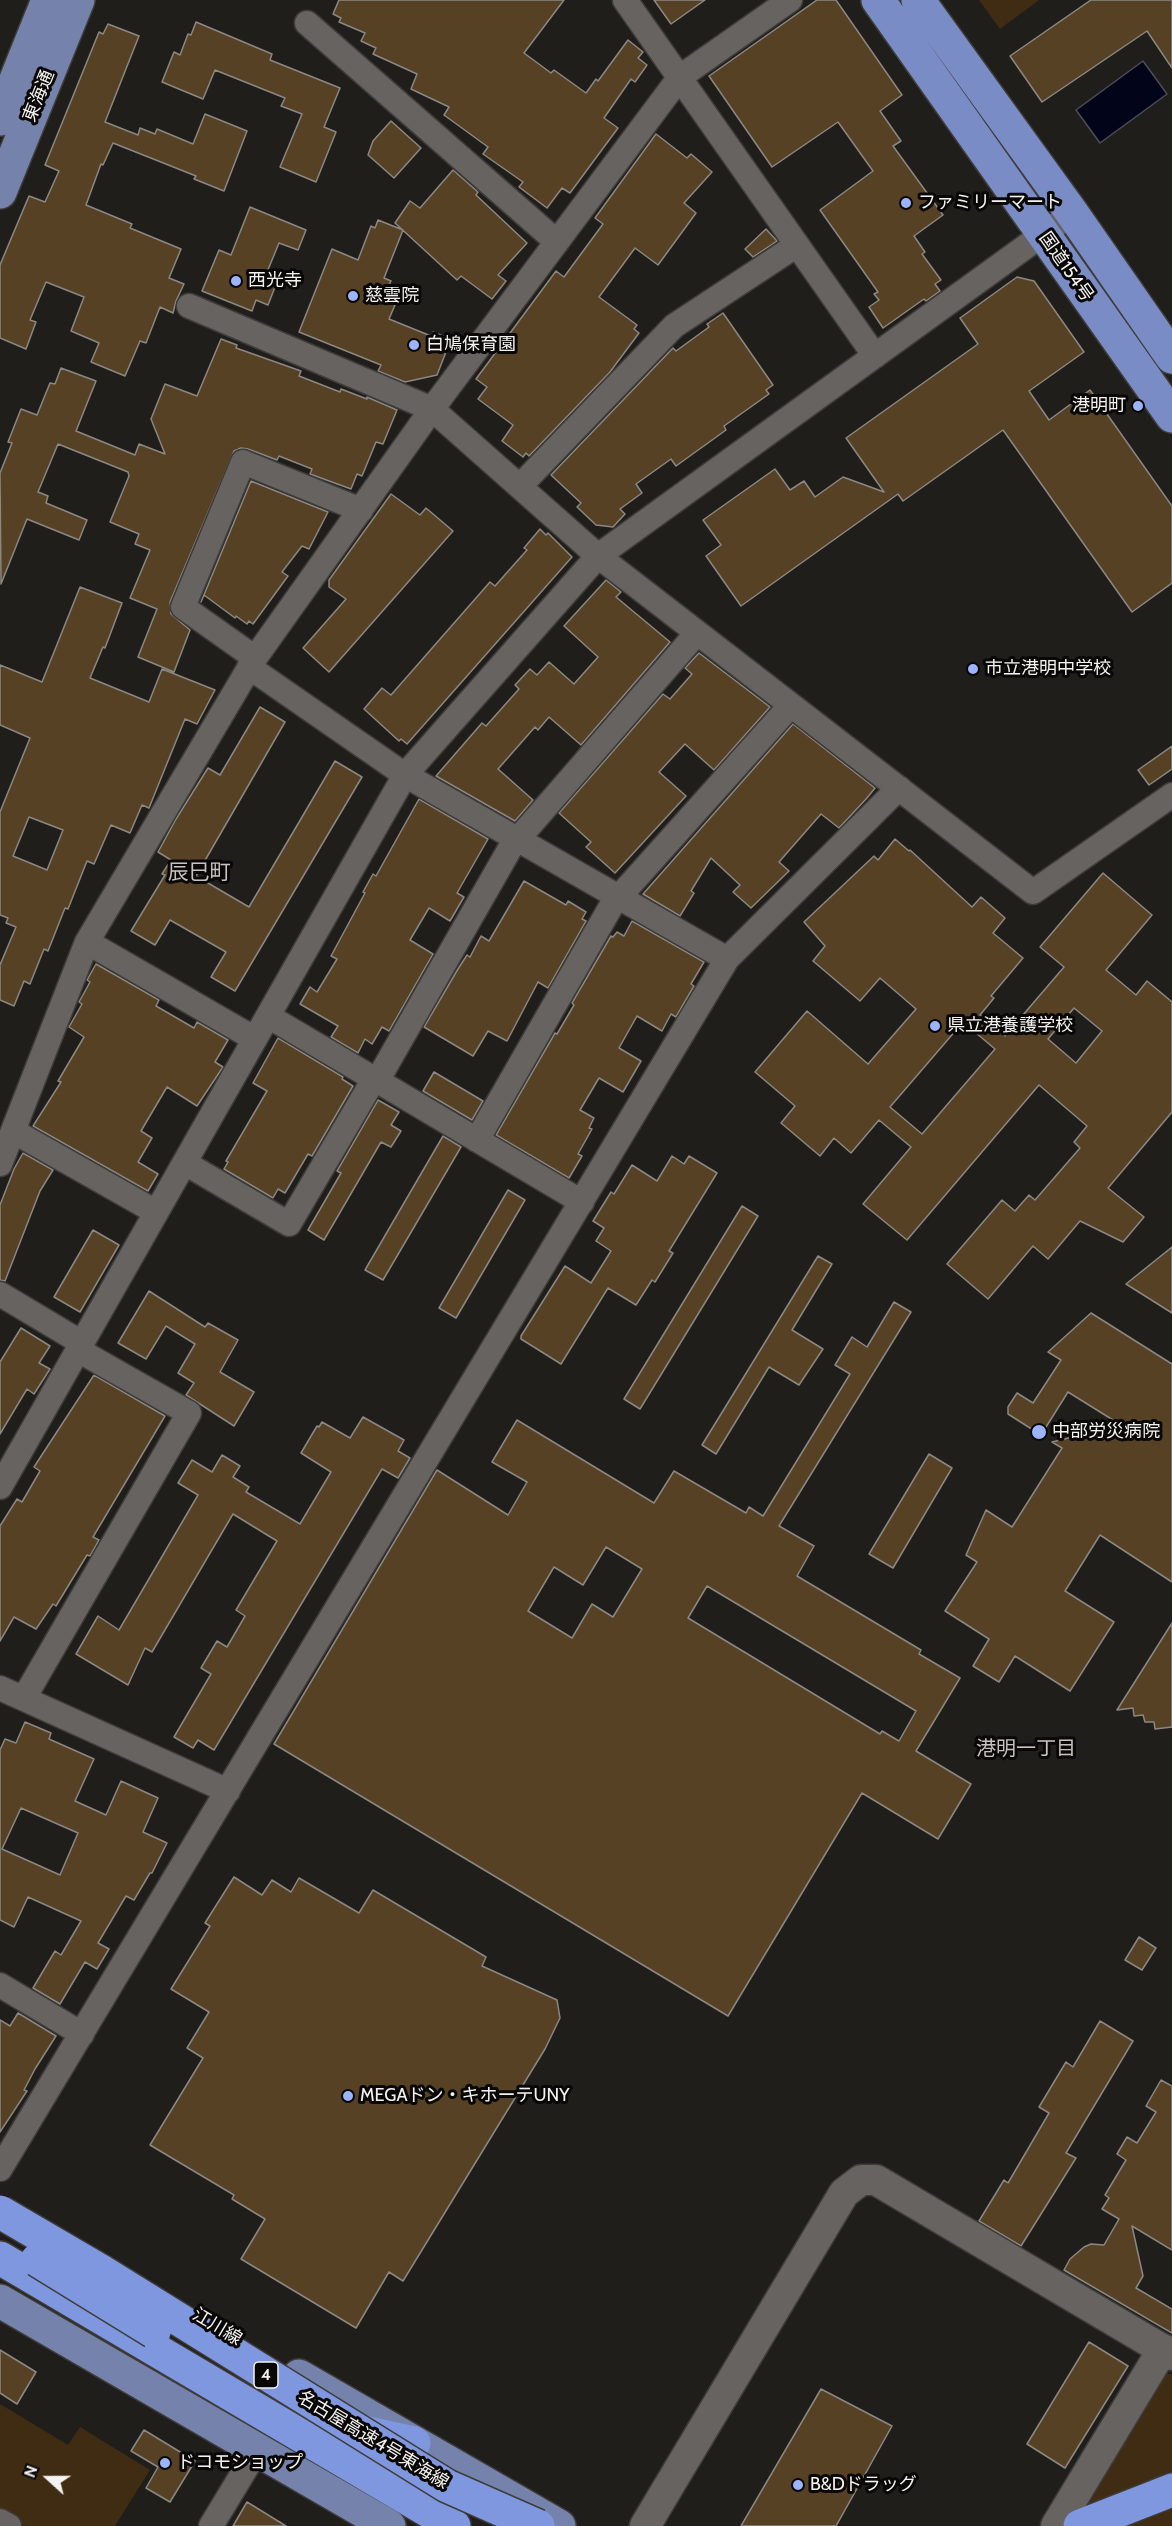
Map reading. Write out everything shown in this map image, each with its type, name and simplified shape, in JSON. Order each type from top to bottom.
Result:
[{"type":"highway","name":"国道154号","points":[[878,0],[1172,416]]},
{"type":"highway","name":"国道154号","points":[[918,0],[1072,213],[1172,357]]},
{"type":"highway","name":"名古屋高速4号東海線","points":[[0,2212],[101,2271],[447,2486],[538,2526]]},
{"type":"highway","points":[[0,2236],[206,2373],[454,2526]]},
{"type":"highway","points":[[0,2258],[206,2373],[313,2420],[414,2444]]},
{"type":"highway","points":[[0,2284],[165,2382],[422,2526]]},
{"type":"highway","points":[[1080,2526],[1172,2490]]},
{"type":"main road","name":"東海通","points":[[0,192],[18,86],[48,0]]},
{"type":"main road","name":"東海通","points":[[0,119],[18,86],[78,0]]},
{"type":"main road","name":"江川線","points":[[0,2200],[414,2444],[559,2526]]},
{"type":"main road","points":[[0,2301],[388,2526]]},
{"type":"street","points":[[625,0],[875,356]]},
{"type":"street","points":[[0,1164],[87,942],[252,662],[432,410],[680,77],[790,0]]},
{"type":"street","points":[[307,23],[557,242]]},
{"type":"street","points":[[0,1487],[405,775],[598,556],[1072,213]]},
{"type":"street","points":[[520,486],[674,326],[797,245]]},
{"type":"street","points":[[189,306],[432,410],[598,556],[1033,892],[1172,795]]},
{"type":"street","points":[[361,510],[243,462],[183,607],[252,662],[405,775],[727,959]]},
{"type":"street","points":[[184,1163],[289,1224],[517,839],[697,633]]},
{"type":"street","points":[[477,1140],[618,896],[791,705]]},
{"type":"street","points":[[0,2169],[727,959],[899,788]]},
{"type":"street","points":[[87,942],[255,1040]]},
{"type":"street","points":[[268,1016],[582,1202]]},
{"type":"street","points":[[13,1131],[156,1212]]},
{"type":"street","points":[[0,1294],[189,1413],[24,1698]]},
{"type":"street","points":[[0,1688],[228,1791]]},
{"type":"street","points":[[0,1985],[82,2034]]},
{"type":"street","points":[[645,2526],[844,2193],[861,2180],[876,2180],[1167,2352],[1056,2526]]},
{"type":"street","points":[[211,2526],[257,2450]]},
{"type":"street","points":[[0,2521],[9,2526]]},
{"type":"shaded area","points":[[979,0],[1039,0],[1000,29]]},
{"type":"shaded area","points":[[1165,2374],[1172,2374],[1172,2526],[1075,2526]]},
{"type":"shaded area","points":[[0,2404],[68,2445],[80,2427],[150,2470],[115,2526],[25,2526],[0,2511]]},
{"type":"water","points":[[1143,61],[1167,94],[1100,143],[1076,110]]},
{"type":"building","points":[[339,0],[564,0],[524,53],[551,73],[554,70],[586,93],[596,79],[598,81],[628,40],[643,52],[638,58],[647,65],[635,82],[631,79],[604,118],[618,128],[570,193],[562,188],[547,208],[519,187],[523,182],[483,154],[488,147],[444,115],[449,107],[411,89],[417,74],[373,54],[376,48],[361,41],[365,33],[339,22],[341,18],[333,14]]},
{"type":"building","points":[[654,0],[705,0],[671,24]]},
{"type":"building","points":[[817,0],[836,0],[902,95],[880,111],[901,141],[893,146],[943,215],[914,236],[925,252],[922,254],[941,280],[935,284],[940,291],[926,301],[924,299],[883,328],[869,307],[879,300],[874,294],[878,292],[820,210],[873,171],[838,122],[772,167],[709,76]]},
{"type":"building","points":[[1091,0],[1172,0],[1172,68],[1147,31],[1042,102],[1010,56]]},
{"type":"building","points":[[196,22],[272,54],[270,60],[340,88],[324,127],[336,132],[316,182],[280,167],[302,114],[281,106],[285,98],[215,70],[203,99],[162,82],[174,52],[180,55],[188,34],[191,35]]},
{"type":"building","points":[[108,24],[139,36],[105,122],[138,135],[140,128],[155,134],[157,129],[193,144],[205,114],[247,131],[224,191],[194,179],[196,176],[113,143],[103,165],[101,164],[86,205],[132,224],[130,228],[181,249],[169,278],[184,284],[173,313],[160,307],[146,343],[140,341],[125,376],[91,362],[99,343],[71,331],[84,297],[46,282],[30,320],[36,322],[26,349],[0,338],[0,265],[29,196],[45,202],[59,171],[45,165],[99,32],[103,34]]},
{"type":"building","points":[[391,121],[421,148],[394,178],[368,155],[373,141]]},
{"type":"building","points":[[656,134],[687,158],[691,154],[712,172],[684,203],[696,213],[658,265],[635,248],[599,297],[637,325],[634,329],[639,333],[610,372],[529,456],[526,453],[523,457],[502,441],[513,425],[478,399],[487,387],[476,379],[556,271],[564,277],[603,224],[595,218]]},
{"type":"building","points":[[453,170],[478,192],[476,195],[527,243],[498,275],[506,281],[492,299],[461,276],[457,280],[395,223],[410,201],[420,208]]},
{"type":"building","points":[[250,207],[306,230],[298,250],[279,243],[265,277],[277,282],[268,305],[256,300],[252,311],[202,291],[219,250],[231,255]]},
{"type":"building","points":[[378,220],[403,230],[384,278],[391,281],[386,292],[398,298],[389,319],[431,336],[433,332],[451,339],[437,375],[405,382],[378,371],[381,365],[299,332],[332,249],[358,260],[371,226],[375,228]]},
{"type":"building","points":[[766,229],[777,241],[753,257],[745,249]]},
{"type":"building","points":[[1017,277],[1034,281],[1084,352],[1029,391],[1049,420],[1090,390],[1172,506],[1172,583],[1132,612],[1003,430],[903,501],[898,494],[741,606],[706,556],[721,545],[703,520],[775,469],[790,490],[804,481],[815,497],[843,477],[884,492],[846,438],[978,344],[960,318]]},
{"type":"building","points":[[723,313],[773,385],[766,390],[769,394],[724,426],[726,430],[676,466],[671,459],[636,484],[642,493],[620,509],[625,514],[613,527],[596,525],[577,507],[581,503],[551,475],[673,348],[676,351],[709,327],[707,324]]},
{"type":"building","points":[[221,339],[237,345],[236,348],[301,371],[299,376],[340,392],[341,389],[367,399],[367,397],[397,410],[383,444],[376,442],[362,476],[357,474],[351,489],[310,474],[312,469],[279,456],[277,460],[248,449],[241,448],[234,451],[170,602],[171,614],[190,630],[174,672],[138,657],[157,609],[130,598],[150,550],[135,544],[139,534],[110,522],[129,476],[128,472],[58,444],[38,492],[48,496],[46,503],[87,520],[79,540],[27,519],[1,584],[0,473],[12,443],[8,442],[21,409],[37,415],[50,383],[55,384],[61,368],[96,381],[76,431],[135,455],[139,444],[165,454],[151,419],[165,384],[197,396]]},
{"type":"building","points":[[251,481],[328,512],[309,549],[302,546],[282,572],[288,576],[253,624],[249,621],[247,624],[204,595],[201,602]]},
{"type":"building","points":[[391,494],[420,515],[426,508],[453,531],[329,672],[303,648],[346,599],[329,587],[329,580]]},
{"type":"building","points":[[540,529],[546,535],[548,533],[572,557],[407,744],[401,739],[399,741],[364,709],[382,688],[391,695],[490,582],[495,586],[527,550],[524,548]]},
{"type":"building","points":[[606,580],[621,592],[616,597],[670,642],[581,745],[549,717],[538,730],[535,727],[498,769],[533,800],[515,821],[436,776],[482,723],[486,726],[519,689],[515,685],[530,669],[537,675],[549,662],[574,684],[598,657],[564,626]]},
{"type":"building","points":[[80,587],[122,603],[105,648],[103,647],[90,678],[149,702],[162,669],[215,690],[197,724],[185,719],[149,808],[142,805],[130,833],[111,825],[94,864],[87,861],[48,951],[44,949],[30,984],[24,981],[14,1006],[0,1000],[0,965],[16,927],[6,923],[8,918],[0,915],[0,812],[30,738],[0,725],[0,665],[42,682]],"holes":[[[29,817],[63,830],[47,870],[13,856]]]},
{"type":"building","points":[[699,653],[770,707],[714,770],[685,744],[659,772],[686,796],[615,873],[586,847],[591,842],[559,813],[663,694],[670,699],[692,674],[685,668]]},
{"type":"building","points":[[260,707],[285,722],[196,876],[249,907],[335,761],[362,777],[235,991],[211,977],[226,952],[170,920],[155,945],[131,931],[165,875],[162,874],[171,860],[158,852],[176,819],[208,768],[220,775]]},
{"type":"building","points":[[793,724],[875,788],[867,798],[839,828],[821,814],[779,862],[789,871],[751,908],[733,892],[740,885],[711,858],[691,891],[694,893],[680,916],[643,894]]},
{"type":"building","points":[[1172,746],[1172,769],[1149,785],[1138,770]]},
{"type":"building","points":[[419,799],[488,839],[457,893],[464,897],[450,921],[429,908],[410,940],[433,954],[389,1031],[382,1027],[372,1044],[365,1039],[358,1053],[331,1037],[338,1026],[300,1004],[310,987],[317,992],[337,959],[331,956],[365,893],[363,892],[373,874],[376,876]]},
{"type":"building","points":[[895,839],[972,907],[981,897],[1005,918],[993,933],[1023,958],[991,996],[994,998],[980,1015],[1005,1036],[1064,967],[1040,947],[1103,873],[1152,915],[1106,970],[1136,995],[1147,981],[1172,1002],[1172,1112],[1108,1188],[1144,1217],[1123,1242],[1080,1221],[1048,1259],[1033,1246],[988,1299],[947,1264],[1002,1200],[1015,1211],[1029,1195],[1035,1200],[1080,1148],[1074,1142],[1087,1126],[1039,1085],[907,1240],[863,1204],[911,1147],[879,1120],[851,1153],[834,1138],[820,1156],[781,1123],[795,1106],[755,1072],[807,1011],[868,1064],[916,1009],[880,978],[860,1001],[813,961],[825,946],[804,922],[874,856],[878,860]],"holes":[[[1074,1008],[1102,1031],[1076,1063],[1048,1039]],[[963,1022],[995,1049],[922,1134],[890,1107]]]},
{"type":"building","points":[[524,881],[566,905],[568,901],[586,912],[582,919],[586,921],[548,988],[538,982],[507,1041],[488,1031],[473,1056],[424,1027],[467,955],[470,957],[481,936],[489,941]]},
{"type":"building","points":[[632,921],[704,962],[691,984],[694,986],[676,1017],[671,1014],[662,1031],[637,1016],[619,1048],[641,1061],[623,1092],[599,1078],[580,1110],[594,1118],[589,1128],[592,1129],[578,1154],[582,1156],[569,1178],[496,1135],[555,1033],[557,1034],[574,1005],[572,1003],[611,936],[613,937],[617,932],[624,936]]},
{"type":"building","points":[[96,964],[159,1000],[156,1006],[194,1028],[197,1022],[228,1040],[215,1062],[223,1067],[197,1106],[167,1087],[141,1131],[152,1138],[138,1162],[158,1174],[148,1191],[33,1126],[61,1082],[58,1081],[84,1037],[69,1027],[82,1004],[79,1002],[90,982],[87,980]]},
{"type":"building","points":[[278,1038],[343,1077],[342,1079],[353,1086],[312,1156],[308,1154],[285,1193],[278,1189],[273,1198],[224,1169],[228,1162],[226,1161],[267,1091],[253,1083]]},
{"type":"building","points":[[434,1072],[483,1101],[472,1120],[423,1091]]},
{"type":"building","points":[[378,1100],[399,1112],[391,1125],[401,1131],[391,1147],[381,1142],[324,1240],[308,1230],[341,1173],[337,1171]]},
{"type":"building","points":[[443,1136],[461,1147],[383,1280],[365,1270]]},
{"type":"building","points":[[23,1153],[53,1170],[40,1191],[5,1281],[0,1280],[0,1205]]},
{"type":"building","points":[[672,1156],[684,1164],[689,1156],[717,1173],[669,1251],[673,1253],[655,1282],[652,1280],[636,1305],[608,1288],[561,1364],[521,1339],[565,1266],[591,1283],[611,1251],[596,1241],[604,1228],[593,1221],[611,1192],[614,1194],[632,1165],[657,1181]]},
{"type":"building","points":[[508,1190],[525,1200],[456,1318],[439,1308]]},
{"type":"building","points":[[742,1206],[758,1216],[640,1409],[624,1399]]},
{"type":"building","points":[[93,1230],[119,1245],[80,1312],[54,1297]]},
{"type":"building","points":[[1172,1247],[1172,1313],[1126,1284]]},
{"type":"building","points":[[818,1256],[832,1264],[792,1330],[823,1349],[799,1385],[769,1367],[716,1454],[702,1445]]},
{"type":"building","points":[[149,1291],[205,1327],[208,1323],[238,1340],[220,1372],[254,1392],[234,1426],[186,1395],[194,1383],[178,1373],[195,1344],[166,1326],[146,1359],[118,1343]]},
{"type":"building","points":[[894,1302],[911,1312],[779,1526],[814,1546],[797,1576],[921,1650],[919,1654],[960,1678],[916,1751],[971,1784],[938,1839],[862,1793],[728,2016],[274,1744],[437,1470],[508,1515],[527,1482],[492,1462],[517,1420],[654,1503],[674,1471],[746,1513],[749,1507],[763,1516],[850,1374],[835,1365],[852,1337],[867,1347]],"holes":[[[606,1547],[642,1569],[613,1617],[592,1604],[572,1638],[528,1611],[554,1567],[583,1585]],[[707,1586],[916,1711],[899,1741],[882,1731],[880,1734],[688,1618]]]},
{"type":"building","points":[[1091,1313],[1172,1364],[1172,1582],[1100,1535],[1065,1591],[1114,1622],[1070,1691],[1015,1656],[999,1682],[973,1666],[989,1639],[945,1611],[977,1562],[966,1555],[986,1510],[1012,1527],[1062,1448],[1052,1442],[1121,1425],[1068,1392],[1041,1435],[1008,1414],[1008,1407],[1017,1393],[1033,1403],[1061,1360],[1048,1352]]},
{"type":"building","points":[[21,1328],[50,1346],[39,1363],[50,1369],[34,1394],[27,1389],[0,1434],[0,1362]]},
{"type":"building","points":[[94,1375],[165,1416],[93,1537],[99,1540],[90,1556],[87,1555],[56,1606],[53,1604],[36,1629],[14,1617],[0,1641],[0,1526],[17,1499],[22,1502],[40,1471],[34,1467]]},
{"type":"building","points":[[363,1417],[404,1440],[398,1451],[410,1458],[398,1478],[382,1469],[214,1750],[198,1740],[193,1748],[174,1737],[211,1674],[201,1668],[217,1641],[227,1647],[245,1616],[236,1610],[277,1541],[233,1514],[152,1652],[145,1648],[128,1685],[76,1654],[98,1616],[119,1630],[198,1495],[178,1483],[192,1460],[212,1472],[222,1455],[240,1466],[233,1477],[249,1487],[246,1492],[300,1524],[331,1472],[301,1453],[317,1426],[319,1427],[322,1422],[350,1438]]},
{"type":"building","points":[[929,1454],[952,1468],[893,1568],[869,1554]]},
{"type":"building","points":[[1172,1623],[1172,1727],[1155,1729],[1154,1722],[1145,1722],[1143,1715],[1134,1716],[1133,1708],[1117,1710]]},
{"type":"building","points":[[25,1722],[51,1733],[49,1739],[94,1759],[75,1801],[106,1815],[121,1781],[158,1798],[143,1832],[167,1843],[152,1873],[134,1900],[126,1896],[98,1943],[109,1949],[97,1969],[85,1962],[60,2004],[33,1988],[55,1951],[61,1955],[81,1921],[28,1897],[14,1927],[0,1920],[0,1750],[5,1739],[16,1743]],"holes":[[[21,1808],[78,1833],[60,1875],[2,1849]]]},
{"type":"building","name":"MEGAドン・キホーテUNY","points":[[234,1877],[262,1895],[272,1880],[291,1892],[299,1878],[359,1913],[373,1890],[486,1957],[482,1966],[557,2000],[560,2018],[545,2049],[403,2281],[389,2272],[356,2328],[241,2259],[265,2219],[232,2199],[234,2195],[150,2145],[203,2058],[187,2048],[209,2012],[171,1989],[210,1926],[205,1923]]},
{"type":"building","points":[[1139,1937],[1156,1948],[1142,1970],[1125,1960]]},
{"type":"building","points":[[18,2013],[56,2036],[35,2069],[24,2090],[27,2091],[0,2132],[0,2020],[10,2026]]},
{"type":"building","points":[[1100,2021],[1133,2041],[1066,2153],[1076,2158],[1021,2246],[979,2221],[1004,2180],[1008,2183],[1049,2113],[1039,2107],[1066,2062],[1073,2067]]},
{"type":"building","points":[[1161,2080],[1172,2086],[1172,2250],[1132,2226],[1143,2276],[1136,2288],[1172,2309],[1172,2333],[1064,2270],[1070,2259],[1084,2247],[1091,2244],[1104,2245],[1119,2219],[1102,2209],[1109,2198],[1105,2195],[1126,2160],[1117,2154],[1127,2137],[1137,2143],[1156,2112],[1146,2106]]},
{"type":"building","points":[[1089,2342],[1128,2366],[1065,2468],[1027,2444]]},
{"type":"building","points":[[0,2350],[36,2372],[17,2404],[0,2393]]},
{"type":"building","points":[[821,2389],[892,2426],[836,2526],[741,2526]]},
{"type":"building","points":[[144,2430],[195,2461],[170,2502],[146,2488],[158,2467],[131,2451]]},
{"type":"building","points":[[247,2502],[286,2526],[233,2526]]},
{"type":"place","name":"ファミリーマート","points":[[906,203]]},
{"type":"place","name":"西光寺","points":[[236,281]]},
{"type":"place","name":"慈雲院","points":[[353,296]]},
{"type":"place","name":"白鳩保育園","points":[[414,345]]},
{"type":"place","name":"港明町","points":[[1138,406]]},
{"type":"place","name":"市立港明中学校","points":[[973,669]]},
{"type":"place","name":"県立港養護学校","points":[[935,1026]]},
{"type":"place","name":"中部労災病院","points":[[1039,1432]]},
{"type":"place","name":"MEGAドン・キホーテUNY","points":[[348,2096]]},
{"type":"place","name":"ドコモショップ","points":[[165,2463]]},
{"type":"place","name":"B&Dドラッグ","points":[[798,2485]]},
{"type":"district","name":"辰巳町","points":[[199,873]]},
{"type":"district","name":"港明一丁目","points":[[1026,1749]]}]
